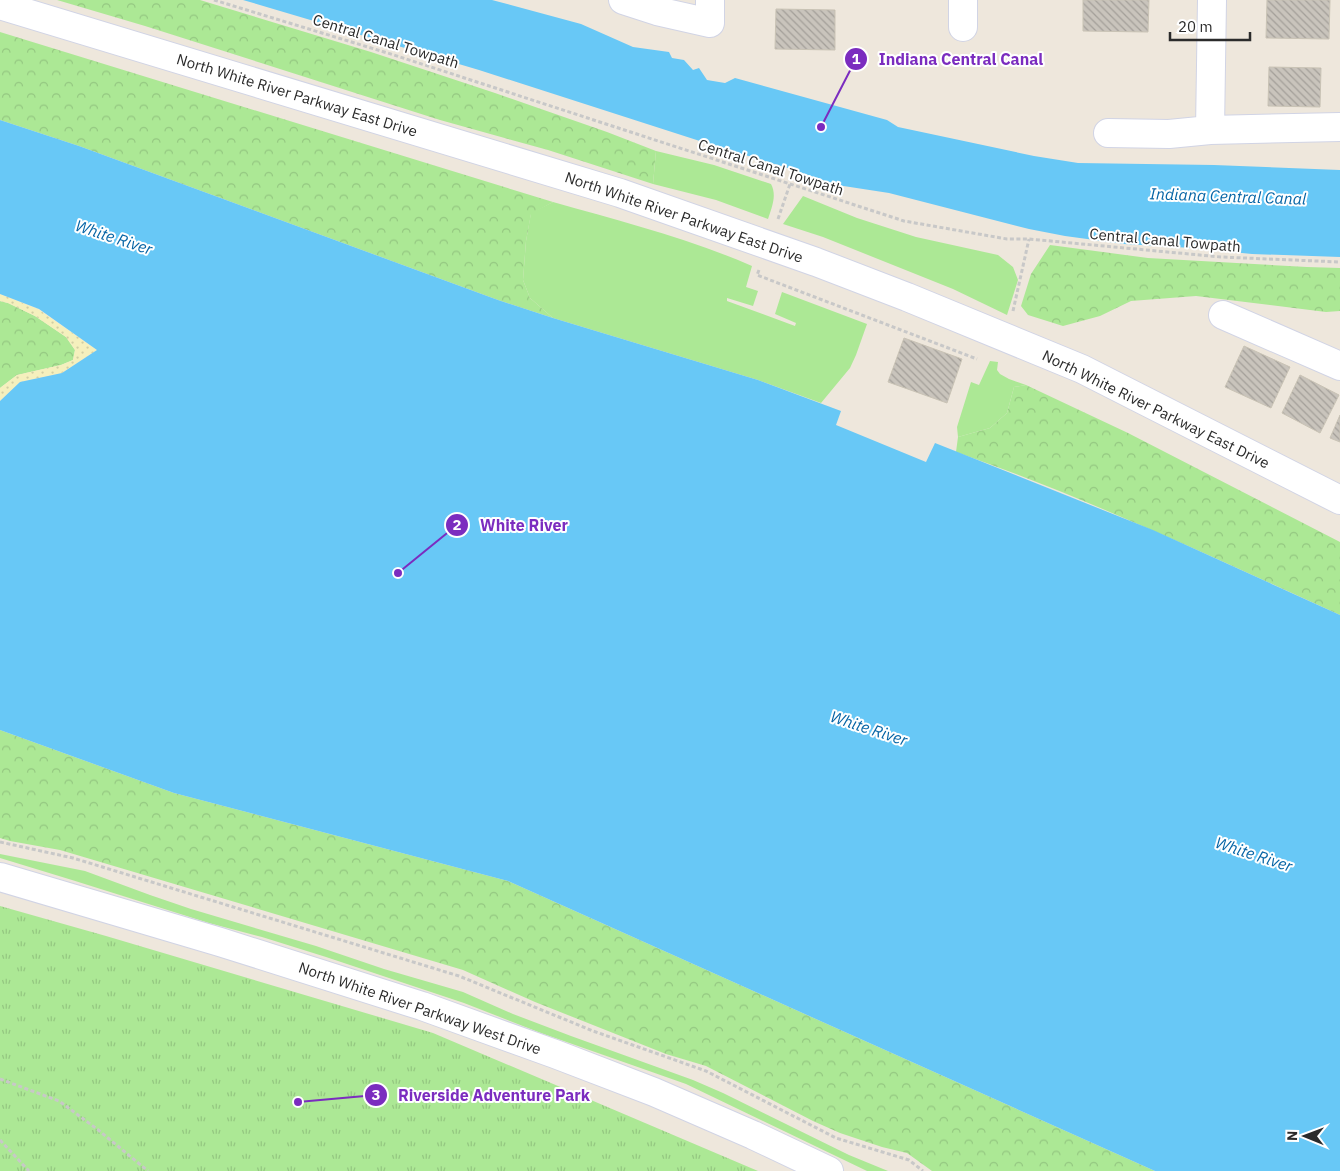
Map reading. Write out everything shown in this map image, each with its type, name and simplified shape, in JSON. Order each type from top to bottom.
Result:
[{"type":"street","points":[[622,0],[657,11],[710,11]]},
{"type":"street","points":[[963,0],[963,27]]},
{"type":"street","points":[[1210,130],[1212,0]]},
{"type":"street","name":"North White River Parkway East Drive","points":[[0,5],[620,194],[816,262],[908,297],[1082,369],[1340,500]]},
{"type":"street","points":[[1108,133],[1169,134],[1210,130],[1340,126]]},
{"type":"street","points":[[1224,315],[1340,366]]},
{"type":"street","name":"North White River Parkway West Drive","points":[[0,877],[220,942],[422,1006],[654,1092],[829,1171]]},
{"type":"path","name":"Central Canal Towpath","points":[[214,0],[394,55],[904,221],[1007,238],[1220,257],[1340,262]]},
{"type":"path","points":[[0,1078],[59,1101],[148,1171]]},
{"type":"path","points":[[0,1140],[29,1171]]},
{"type":"green space","points":[[57,0],[200,0],[371,52],[495,93],[656,151],[653,184],[548,150],[440,120]]},
{"type":"green space","points":[[0,32],[553,202],[531,214],[526,241],[523,280],[530,298],[553,318],[498,300],[79,146],[0,120]]},
{"type":"green space","points":[[656,151],[714,165],[771,184],[774,197],[768,219],[716,200],[653,184]]},
{"type":"green space","points":[[803,196],[857,218],[916,237],[998,255],[1013,267],[1018,280],[1007,315],[953,289],[823,237],[783,224]]},
{"type":"green space","points":[[553,202],[679,238],[752,266],[746,287],[758,291],[753,306],[727,298],[727,301],[795,326],[796,323],[775,314],[782,292],[867,324],[850,368],[821,403],[758,380],[553,318],[530,298],[523,280],[526,241],[531,213]]},
{"type":"green space","points":[[1050,245],[1148,258],[1340,268],[1340,311],[1326,312],[1196,296],[1131,301],[1100,316],[1063,326],[1028,315],[1021,306],[1031,274]]},
{"type":"green space","points":[[0,301],[35,316],[66,337],[75,350],[73,360],[61,365],[17,375],[0,388]]},
{"type":"green space","points":[[990,361],[998,362],[997,370],[1000,374],[1026,385],[1014,387],[1007,413],[990,428],[958,437],[957,427],[971,382],[979,385]]},
{"type":"green space","points":[[1026,385],[1128,433],[1340,542],[1340,615],[1102,508],[956,452],[958,437],[990,428],[1007,413],[1014,387]]},
{"type":"green space","points":[[0,730],[174,793],[508,881],[1155,1171],[932,1171],[907,1153],[840,1133],[706,1066],[666,1054],[535,1002],[463,970],[60,850],[0,838]]},
{"type":"green space","points":[[0,854],[85,871],[191,909],[463,992],[513,1014],[693,1080],[849,1155],[888,1171],[867,1171],[686,1084],[541,1033],[464,1003],[262,937],[209,923],[0,858]]},
{"type":"green space","points":[[0,906],[433,1033],[758,1171],[0,1171]]},
{"type":"sand","points":[[0,294],[38,309],[97,350],[62,373],[20,382],[0,401],[0,388],[17,375],[61,365],[73,360],[75,350],[66,337],[35,316],[0,301]]},
{"type":"water","points":[[243,0],[492,0],[581,24],[633,47],[669,52],[672,58],[684,60],[693,70],[699,68],[707,80],[725,83],[735,78],[887,120],[898,127],[1034,156],[1078,163],[1214,165],[1340,170],[1340,257],[1252,254],[1124,244],[1065,236],[1029,229],[889,193],[837,185],[479,70]]},
{"type":"water","points":[[0,120],[79,146],[498,300],[758,380],[841,411],[836,425],[926,462],[935,443],[1153,530],[1340,615],[1340,1171],[1155,1171],[508,881],[174,793],[0,730],[0,401],[20,382],[62,373],[97,350],[39,309],[0,294]]},
{"type":"building","points":[[1083,0],[1149,0],[1148,32],[1083,31]]},
{"type":"building","points":[[1267,0],[1330,0],[1329,39],[1266,38]]},
{"type":"building","points":[[776,9],[835,10],[835,50],[775,49]]},
{"type":"building","points":[[1269,67],[1321,68],[1320,107],[1268,106]]},
{"type":"building","points":[[904,338],[962,359],[947,403],[888,382]]},
{"type":"building","points":[[1244,346],[1290,367],[1271,408],[1225,387]]},
{"type":"building","points":[[1300,375],[1339,395],[1320,433],[1282,413]]},
{"type":"building","points":[[1340,415],[1340,442],[1330,438]]},
{"type":"place","name":"Indiana Central Canal","points":[[821,127]]},
{"type":"place","name":"White River","points":[[398,573]]},
{"type":"place","name":"Riverside Adventure Park","points":[[298,1102]]}]
